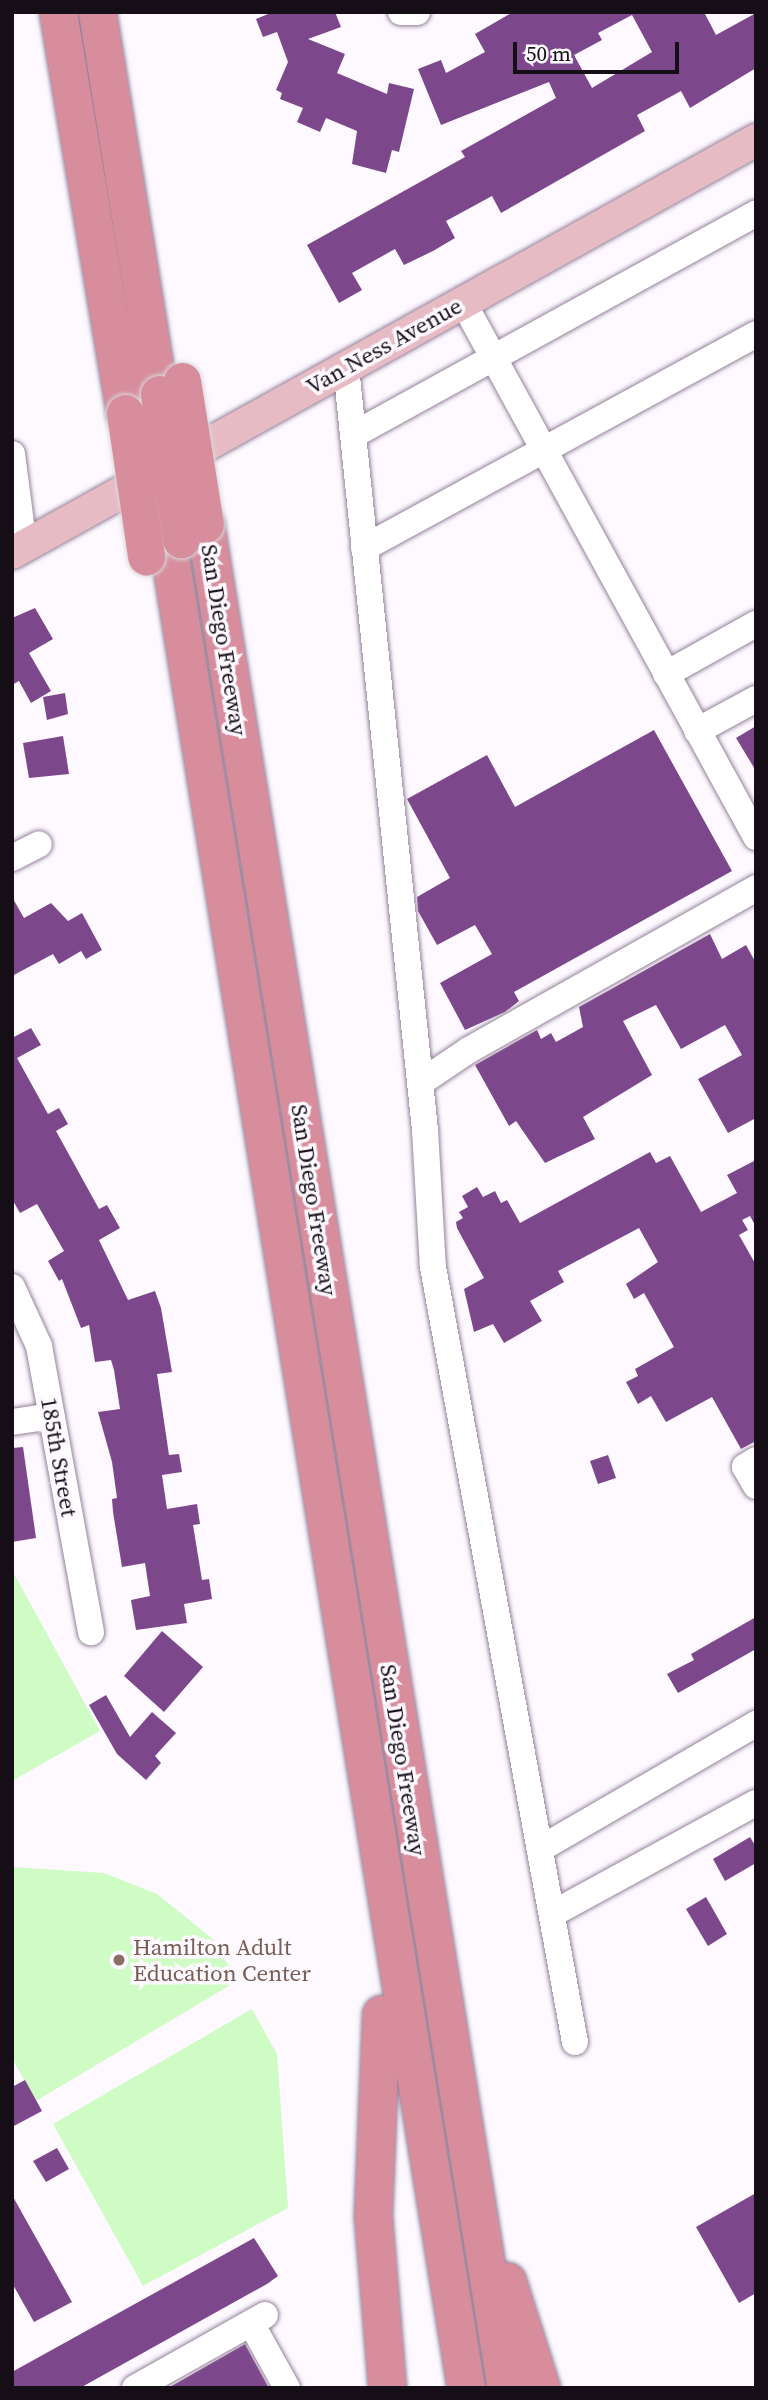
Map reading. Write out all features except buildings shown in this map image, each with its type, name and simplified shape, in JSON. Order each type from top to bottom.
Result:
[{"type":"highway","name":"San Diego Freeway","points":[[58,12],[116,359],[153,397],[175,541],[271,932],[506,2388]]},
{"type":"highway","points":[[97,12],[153,397]]},
{"type":"highway","name":"San Diego Freeway","points":[[122,12],[153,397],[381,2014],[440,2388]]},
{"type":"highway","points":[[175,541],[466,2388]]},
{"type":"highway","points":[[381,2014],[373,2217],[387,2388]]},
{"type":"highway","points":[[468,2164],[541,2388]]},
{"type":"main road","name":"Van Ness Avenue","points":[[18,549],[756,140]]},
{"type":"street","points":[[401,12],[417,12]]},
{"type":"street","points":[[353,435],[756,213]]},
{"type":"street","points":[[463,302],[485,363],[544,450],[756,837]]},
{"type":"street","points":[[365,548],[756,334]]},
{"type":"street","points":[[346,367],[420,1083],[433,1267],[575,2042]]},
{"type":"street","points":[[12,454],[18,549]]},
{"type":"street","points":[[666,674],[756,624]]},
{"type":"street","points":[[697,731],[756,699]]},
{"type":"street","points":[[12,858],[39,844]]},
{"type":"street","points":[[420,1083],[469,1050],[756,888]]},
{"type":"street","name":"185th Street","points":[[12,1287],[39,1346],[91,1632]]},
{"type":"street","points":[[12,1422],[52,1416]]},
{"type":"street","points":[[756,1460],[745,1467],[756,1486]]},
{"type":"street","points":[[540,1849],[756,1724]]},
{"type":"street","points":[[552,1914],[756,1803]]},
{"type":"street","points":[[135,2388],[258,2319],[287,2388]]},
{"type":"green space","points":[[12,1570],[100,1731],[12,1781]]},
{"type":"green space","points":[[12,1867],[104,1873],[157,1894],[214,1940],[237,1981],[36,2101],[12,2058]]},
{"type":"green space","points":[[252,2009],[277,2054],[288,2208],[143,2286],[53,2124]]},
{"type":"place","name":"Hamilton Adult Education Center","points":[[119,1960]]}]
